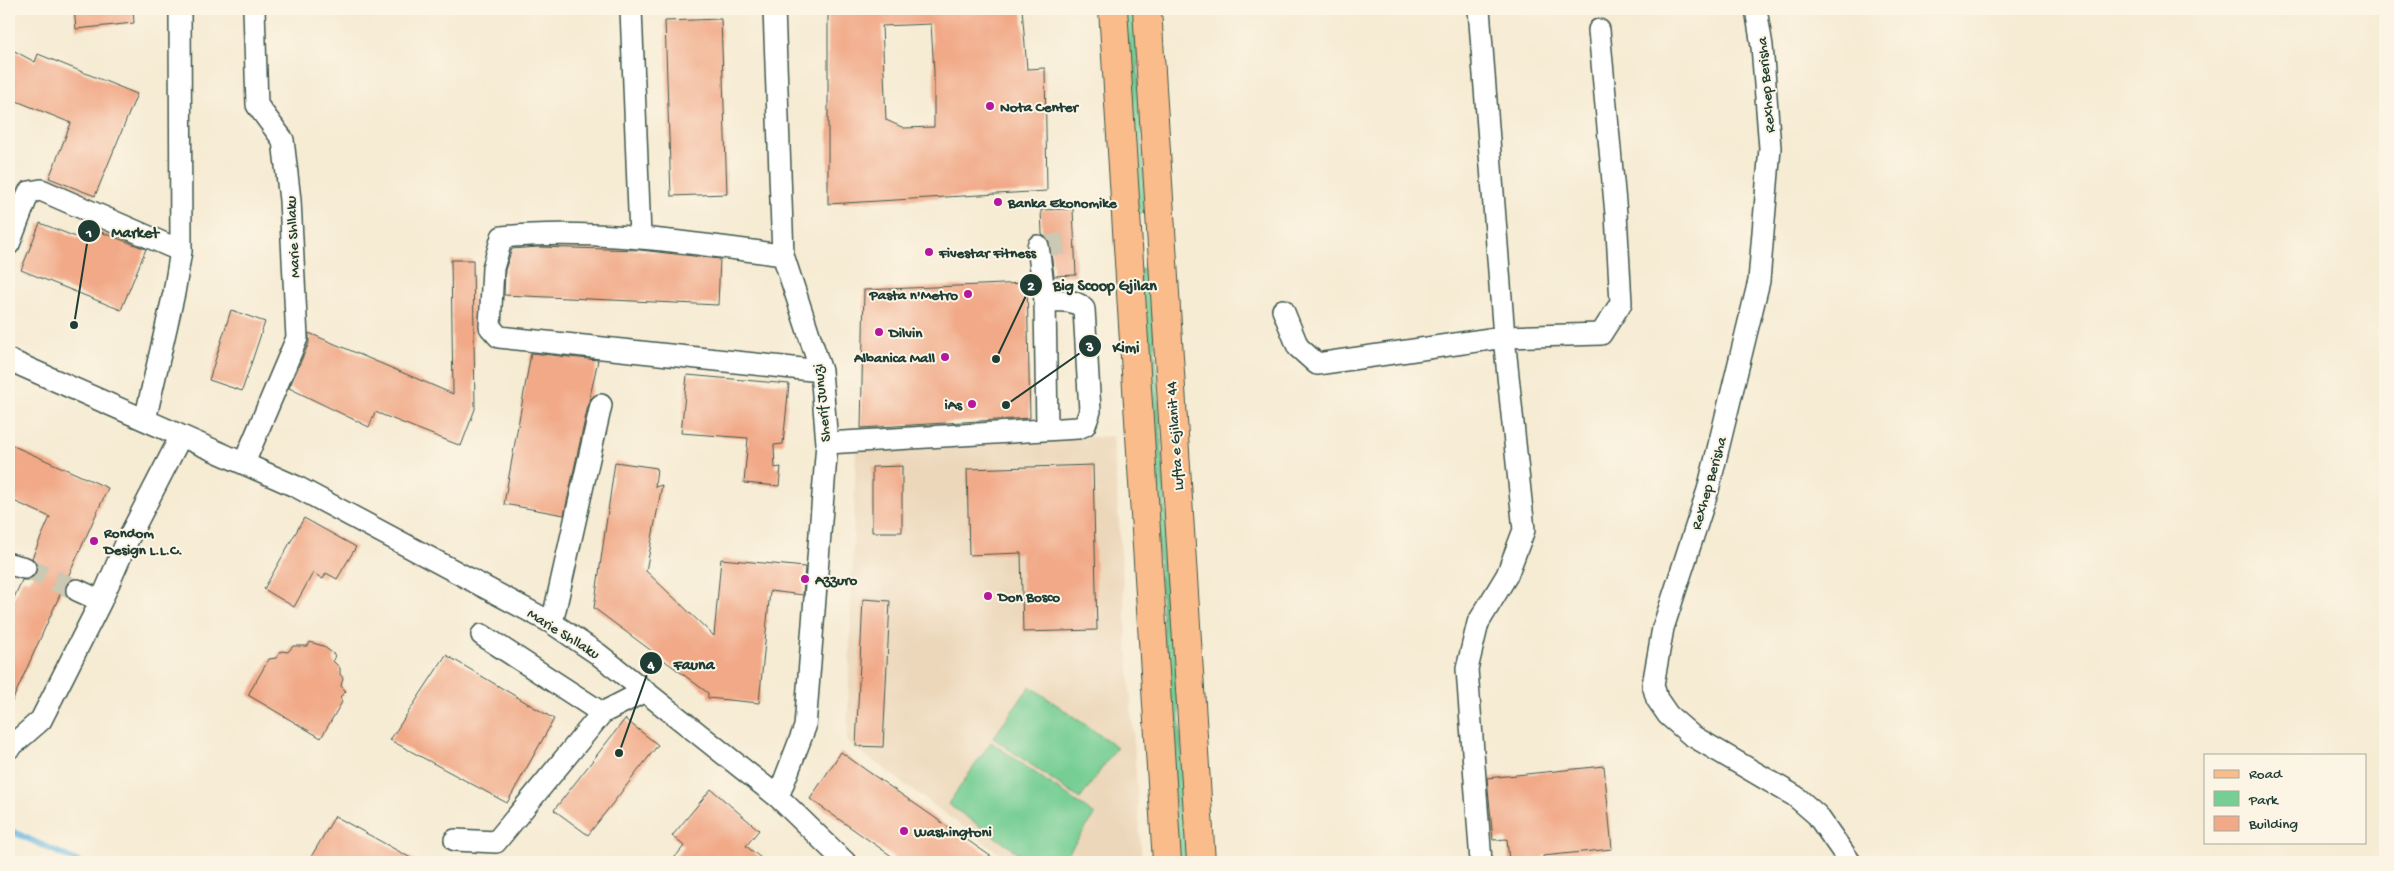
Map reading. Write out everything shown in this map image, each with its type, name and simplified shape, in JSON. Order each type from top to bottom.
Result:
[{"type":"main road","points":[[1113,9],[1167,862]]},
{"type":"main road","name":"Lufta e Gjilanit 44","points":[[1147,9],[1201,862]]},
{"type":"street","points":[[144,420],[174,293],[181,251],[180,9]]},
{"type":"street","name":"Marie Shllaku","points":[[244,463],[298,338],[290,200],[284,140],[257,104],[254,9]]},
{"type":"street","points":[[631,9],[640,236]]},
{"type":"street","name":"Sherif Junuzi","points":[[774,9],[783,255],[821,371],[827,443],[805,727],[778,797]]},
{"type":"street","points":[[1480,9],[1504,337],[1524,530],[1507,575],[1478,623],[1467,669],[1481,862]]},
{"type":"street","name":"Rexhep Berisha","points":[[1756,9],[1762,46],[1770,148],[1759,281],[1708,490],[1663,628],[1654,685],[1657,699],[1668,715],[1691,735],[1795,796],[1817,815],[1850,862]]},
{"type":"street","points":[[1284,310],[1298,347],[1317,364],[1504,337],[1600,334],[1621,303],[1616,214],[1599,30]]},
{"type":"street","points":[[9,244],[29,192],[42,190],[181,251]]},
{"type":"street","points":[[783,255],[640,236],[543,233],[502,236],[493,268],[490,327],[499,337],[821,371]]},
{"type":"street","points":[[1038,246],[1045,301],[1047,429]]},
{"type":"street","points":[[827,443],[1078,428],[1085,425],[1090,411],[1084,309],[1078,303],[1070,301],[1045,301]]},
{"type":"street","name":"Marie Shllaku","points":[[9,360],[297,486],[552,623],[598,654],[778,797],[841,861]]},
{"type":"street","points":[[552,623],[601,405]]},
{"type":"street","points":[[9,748],[41,720],[101,601],[128,539],[181,436]]},
{"type":"street","points":[[77,590],[101,601]]},
{"type":"street","points":[[482,635],[602,713]]},
{"type":"street","points":[[455,840],[496,842],[602,713],[645,691]]},
{"type":"shaded area","name":"Don Bosco","points":[[1113,436],[1142,862],[1011,862],[847,742],[856,449]]},
{"type":"green space","points":[[1124,9],[1135,9],[1146,213],[1137,213]]},
{"type":"green space","points":[[1150,268],[1189,862],[1179,862],[1139,269]]},
{"type":"green space","points":[[1030,686],[1117,747],[1080,799],[993,738]]},
{"type":"green space","points":[[991,742],[1095,815],[1062,862],[1031,862],[948,804]]},
{"type":"building","points":[[74,9],[133,9],[134,23],[76,29]]},
{"type":"building","points":[[828,9],[1022,9],[1027,69],[1045,68],[1047,191],[828,204]],"holes":[[[931,24],[934,72],[934,127],[904,128],[886,120],[882,26]]]},
{"type":"building","points":[[721,19],[727,194],[671,196],[665,21]]},
{"type":"building","points":[[9,48],[35,62],[38,54],[137,94],[95,196],[49,178],[71,123],[9,98]]},
{"type":"building","points":[[1073,209],[1076,275],[1054,276],[1050,244],[1042,234],[1041,210]]},
{"type":"building","points":[[40,223],[86,241],[98,231],[146,249],[121,310],[21,270]]},
{"type":"building","points":[[538,247],[640,250],[720,259],[718,305],[504,295],[505,270],[512,249]]},
{"type":"building","points":[[451,260],[473,260],[475,409],[461,446],[375,412],[369,427],[289,388],[309,343],[309,333],[453,394]]},
{"type":"building","name":"Albanica Mall","points":[[1027,283],[1030,418],[861,428],[864,290]]},
{"type":"building","points":[[231,310],[265,322],[242,391],[209,380]]},
{"type":"building","points":[[531,353],[598,360],[564,515],[504,504]]},
{"type":"building","points":[[687,375],[789,384],[783,444],[774,445],[775,468],[781,467],[779,486],[744,483],[748,438],[681,433]]},
{"type":"building","points":[[9,444],[108,488],[9,708],[9,609],[22,580],[29,580],[37,571],[37,564],[32,558],[50,517],[9,499]]},
{"type":"building","points":[[615,462],[657,468],[655,487],[662,485],[646,571],[714,636],[721,559],[805,567],[803,595],[770,591],[759,703],[708,698],[708,693],[594,608]]},
{"type":"building","points":[[1093,465],[1097,630],[1023,632],[1021,553],[969,555],[967,469]]},
{"type":"building","points":[[902,466],[902,532],[872,532],[872,467]]},
{"type":"building","points":[[304,518],[356,547],[337,579],[326,573],[323,579],[313,573],[294,607],[264,589]]},
{"type":"building","points":[[863,599],[890,601],[883,747],[856,746]]},
{"type":"building","points":[[310,642],[323,646],[335,655],[333,661],[340,668],[340,674],[343,678],[341,686],[346,691],[340,697],[342,702],[321,738],[248,695],[269,659],[276,658],[281,651],[288,652],[293,646],[308,646]]},
{"type":"building","points":[[446,655],[554,719],[507,803],[390,740]]},
{"type":"building","points":[[625,719],[658,745],[588,835],[554,810]]},
{"type":"building","name":"Washingtoni","points":[[841,752],[999,862],[900,862],[810,799]]},
{"type":"building","points":[[1604,766],[1612,849],[1543,856],[1543,862],[1509,862],[1507,839],[1493,840],[1487,778]]},
{"type":"building","points":[[711,789],[759,830],[746,846],[766,862],[671,862],[684,846],[672,836]]},
{"type":"building","points":[[335,816],[418,862],[308,862]]},
{"type":"waterway","points":[[9,830],[79,862]]},
{"type":"tunnel","points":[[1043,246],[1075,242]]},
{"type":"tunnel","points":[[25,568],[77,590]]},
{"type":"place","name":"Nota Center","points":[[990,106]]},
{"type":"place","name":"Banka Ekonomike","points":[[998,202]]},
{"type":"place","name":"Fivestar Fitness","points":[[929,252]]},
{"type":"place","name":"Pasta n'Metro","points":[[968,294]]},
{"type":"place","name":"Market","points":[[74,325]]},
{"type":"place","name":"Dilvin","points":[[879,332]]},
{"type":"place","name":"Albanica Mall","points":[[945,357]]},
{"type":"place","name":"Big Scoop Gjilan","points":[[996,359]]},
{"type":"place","name":"iAs","points":[[972,404]]},
{"type":"place","name":"Kimi","points":[[1006,405]]},
{"type":"place","name":"Rondom Design L.L.C.","points":[[94,541]]},
{"type":"place","name":"Azzuro","points":[[805,579]]},
{"type":"place","name":"Don Bosco","points":[[988,596]]},
{"type":"place","name":"Fauna","points":[[619,753]]},
{"type":"place","name":"Washingtoni","points":[[904,831]]}]
